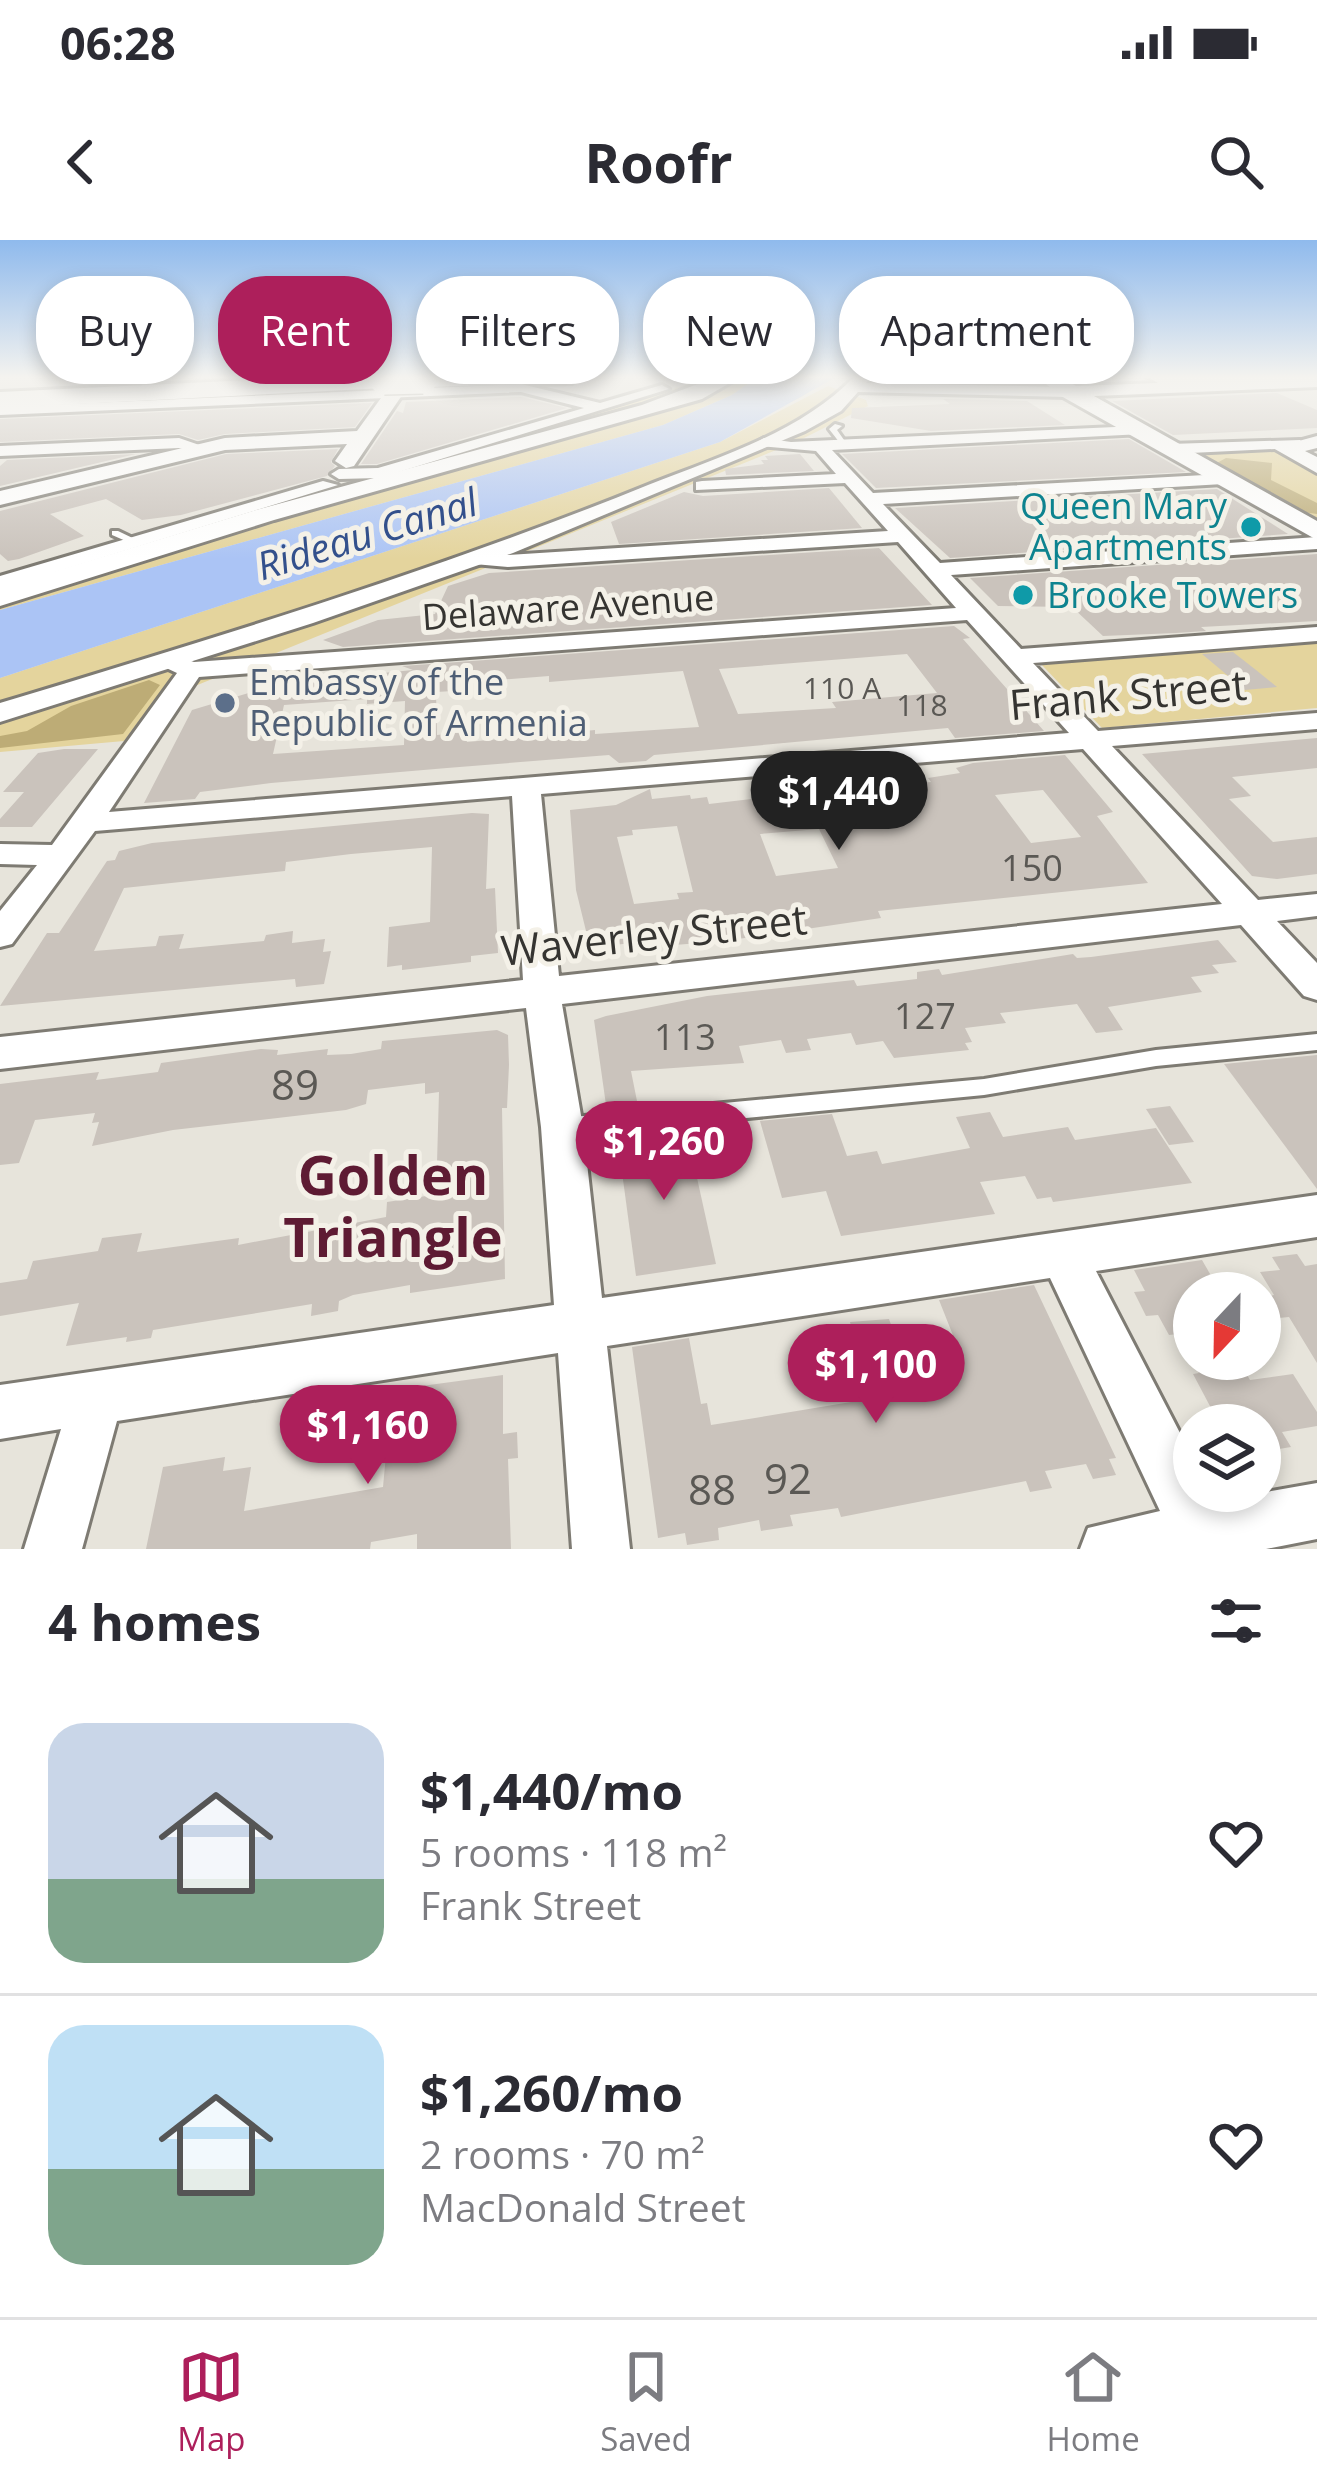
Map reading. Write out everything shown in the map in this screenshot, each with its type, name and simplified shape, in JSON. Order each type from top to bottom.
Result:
[{"type":"main road","points":[[0,498],[248,441],[361,437]]},
{"type":"main road","points":[[345,484],[364,437]]},
{"type":"main road","points":[[0,597],[345,484],[405,479],[549,437]]},
{"type":"main road","points":[[1148,437],[1317,532]]},
{"type":"main road","points":[[1306,443],[1284,448],[1317,466]]},
{"type":"street","points":[[0,583],[496,437]]},
{"type":"street","points":[[0,713],[181,666],[474,558],[781,437]]},
{"type":"street","points":[[764,443],[820,446],[1010,437]]},
{"type":"street","points":[[0,451],[178,443],[203,449]]},
{"type":"street","points":[[1170,449],[1306,443]]},
{"type":"street","points":[[820,446],[1317,986]]},
{"type":"street","points":[[702,486],[850,478]]},
{"type":"street","points":[[869,499],[1223,479]]},
{"type":"street","points":[[474,558],[508,561],[903,536]]},
{"type":"street","points":[[934,570],[1317,543]]},
{"type":"street","name":"Delaware Avenue","points":[[181,666],[972,613]]},
{"type":"street","points":[[1013,657],[1317,634]]},
{"type":"street","points":[[0,935],[85,823],[181,666]]},
{"type":"street","name":"Frank Street","points":[[85,823],[1317,722]]},
{"type":"street","points":[[526,789],[542,993],[562,1127],[601,1549]]},
{"type":"street","points":[[0,854],[61,855]]},
{"type":"street","name":"Waverley Street","points":[[0,1053],[1317,905]]},
{"type":"street","points":[[0,1412],[1317,1216]]},
{"type":"street","points":[[1062,1253],[1200,1532]]},
{"type":"street","points":[[53,1549],[96,1400]]},
{"type":"street","points":[[1109,1549],[1317,1511]]},
{"type":"lane","points":[[839,437],[846,445]]},
{"type":"lane","points":[[116,533],[138,543]]},
{"type":"lane","points":[[562,1127],[983,1087],[1156,1058],[1317,1042]]},
{"type":"shaded area","points":[[508,437],[620,437],[0,610],[0,587]]},
{"type":"shaded area","points":[[729,437],[806,437],[153,703],[124,741],[0,752],[0,678]]},
{"type":"shaded area","points":[[1270,448],[1317,473],[1317,520],[1195,452]]},
{"type":"shaded area","points":[[1226,458],[1272,463],[1271,480],[1317,503],[1317,514],[1302,512],[1215,464]]},
{"type":"shaded area","points":[[1317,640],[1317,708],[1102,728],[1040,663]]},
{"type":"shaded area","points":[[149,680],[160,685],[123,734],[0,748],[0,736],[27,731],[71,706]]},
{"type":"water","name":"Rideau Canal","points":[[620,437],[729,437],[720,442],[0,678],[0,610]]},
{"type":"building","points":[[0,437],[110,437],[0,442]]},
{"type":"building","points":[[379,437],[468,437],[377,464],[361,464]]},
{"type":"building","points":[[1129,439],[1186,472],[876,488],[842,454]]},
{"type":"building","points":[[338,449],[331,462],[335,466],[327,476],[181,515],[142,520],[106,499],[50,514],[84,536],[19,559],[8,561],[0,554],[0,511],[226,454]]},
{"type":"building","points":[[136,454],[0,486],[0,466],[7,460]]},
{"type":"building","points":[[800,454],[814,471],[726,475],[725,469],[764,464],[765,456]]},
{"type":"building","points":[[829,488],[862,528],[619,544],[611,522],[684,492],[703,496]]},
{"type":"building","points":[[1217,489],[1288,534],[950,558],[895,508]]},
{"type":"building","points":[[879,548],[932,605],[343,647],[323,640],[378,620],[435,614],[448,586],[489,573]]},
{"type":"building","points":[[1317,554],[1317,621],[1201,627],[1206,631],[1103,636],[1072,607],[998,606],[970,578]]},
{"type":"building","points":[[954,626],[970,638],[963,639],[1044,731],[955,738],[948,728],[654,755],[646,761],[619,763],[609,755],[271,783],[200,792],[195,799],[144,803],[192,710],[282,683],[413,670],[402,666]],"holes":[[[907,654],[937,693],[832,702],[836,708],[738,714],[719,669]],[[683,671],[699,727],[595,734],[595,730],[467,742],[463,732],[437,735],[436,692],[471,690],[471,682],[549,676],[549,682]],[[405,701],[404,745],[273,754],[284,705]]]},
{"type":"building","points":[[1233,652],[1277,687],[1245,690],[1202,654]]},
{"type":"building","points":[[1317,738],[1317,768],[1232,777],[1251,796],[1229,799],[1273,842],[1317,837],[1317,874],[1277,879],[1252,876],[1142,754]]},
{"type":"building","points":[[98,749],[32,827],[0,827],[0,819],[24,792],[3,792],[38,753]]},
{"type":"building","points":[[1065,755],[1113,812],[1097,816],[1148,883],[878,911],[881,918],[724,941],[662,946],[661,940],[604,946],[593,944],[591,931],[586,931],[576,890],[570,810],[616,805],[650,789],[652,799],[690,795],[691,799],[707,797],[709,804],[828,790],[826,785],[858,783],[862,790],[931,782],[928,778],[960,773],[956,768]],"holes":[[[1043,790],[1081,837],[1031,843],[995,795]],[[677,826],[693,892],[677,893],[679,899],[634,904],[617,837],[633,835],[632,830]],[[819,829],[838,868],[776,876],[760,834]]]},
{"type":"building","points":[[489,814],[486,889],[495,888],[498,953],[471,956],[471,962],[402,970],[402,965],[387,967],[389,927],[430,922],[432,847],[351,854],[286,862],[285,871],[124,888],[94,951],[156,946],[159,936],[184,934],[179,949],[264,941],[266,935],[293,931],[292,943],[325,939],[323,952],[331,951],[324,984],[296,987],[295,979],[0,1006],[47,933],[59,933],[107,861],[115,860],[119,851],[152,843]]},
{"type":"building","points":[[1218,940],[1237,962],[1212,965],[1219,973],[1191,977],[1202,992],[1108,1007],[1123,1030],[1096,1033],[1077,1004],[1000,1013],[1006,1023],[965,1028],[972,1042],[965,1043],[969,1050],[894,1058],[883,1041],[856,1045],[851,1033],[807,1039],[811,1050],[786,1053],[781,1040],[739,1046],[744,1063],[631,1071],[638,1106],[608,1109],[606,1105],[594,1020],[606,1016],[707,996],[854,980],[857,986],[917,979],[917,972],[939,969],[942,975],[1073,954],[1091,957]]},
{"type":"building","points":[[497,1030],[508,1035],[509,1065],[507,1108],[502,1108],[505,1279],[410,1293],[410,1285],[353,1295],[339,1301],[338,1311],[311,1316],[312,1304],[153,1330],[151,1338],[126,1342],[127,1337],[66,1346],[79,1303],[0,1316],[0,1283],[27,1279],[33,1261],[98,1251],[102,1238],[142,1233],[137,1252],[239,1238],[238,1245],[386,1217],[387,1202],[426,1196],[427,1164],[437,1163],[439,1092],[425,1094],[425,1083],[368,1090],[366,1104],[346,1110],[173,1130],[92,1146],[99,1122],[92,1123],[95,1113],[35,1120],[19,1163],[0,1165],[0,1084],[99,1072],[96,1080],[158,1072],[161,1063],[261,1049],[278,1050],[277,1055],[328,1049],[327,1055],[351,1054],[381,1049],[382,1041]]},
{"type":"building","points":[[1317,1055],[1317,1189],[1224,1064]]},
{"type":"building","points":[[1170,1106],[1194,1142],[1169,1145],[1146,1109]]},
{"type":"building","points":[[990,1112],[1003,1137],[1068,1127],[1075,1140],[1156,1128],[1192,1183],[1053,1202],[1051,1197],[1037,1199],[1025,1176],[980,1182],[995,1214],[841,1236],[826,1191],[782,1198],[760,1121],[832,1114],[847,1156],[877,1151],[882,1164],[970,1148],[956,1117]]},
{"type":"building","points":[[686,1128],[716,1264],[636,1276],[617,1135]]},
{"type":"building","points":[[1297,1254],[1305,1266],[1317,1264],[1317,1363],[1289,1317],[1281,1318],[1281,1272],[1260,1272],[1280,1270],[1272,1257]]},
{"type":"building","points":[[1202,1260],[1209,1272],[1173,1272],[1173,1335],[1158,1315],[1146,1316],[1134,1292],[1145,1291],[1134,1270]]},
{"type":"building","points":[[1034,1285],[1116,1458],[1109,1459],[1116,1475],[1093,1479],[1086,1464],[1045,1471],[1052,1488],[1030,1492],[1026,1481],[841,1517],[838,1508],[790,1515],[793,1526],[761,1531],[759,1520],[718,1528],[719,1540],[687,1545],[685,1533],[658,1538],[632,1347],[689,1338],[701,1404],[707,1403],[711,1425],[869,1399],[850,1322],[889,1319],[903,1359],[958,1348],[939,1300]]},
{"type":"building","points":[[1293,1374],[1317,1412],[1317,1426],[1282,1432],[1291,1447],[1281,1449],[1281,1404],[1209,1404],[1196,1380],[1281,1380],[1281,1376]]},
{"type":"building","points":[[503,1375],[503,1434],[517,1432],[518,1458],[508,1459],[511,1549],[417,1549],[417,1534],[371,1542],[370,1549],[146,1549],[163,1467],[225,1457],[223,1471],[251,1467],[244,1511],[383,1487],[392,1390]]},
{"type":"place","name":"Queen Mary Apartments","points":[[1251,527]]},
{"type":"place","name":"Brooke Towers","points":[[1023,595]]},
{"type":"place","name":"Embassy of the Republic of Armenia","points":[[225,703]]},
{"type":"district","name":"Golden Triangle","points":[[393,1207]]}]
